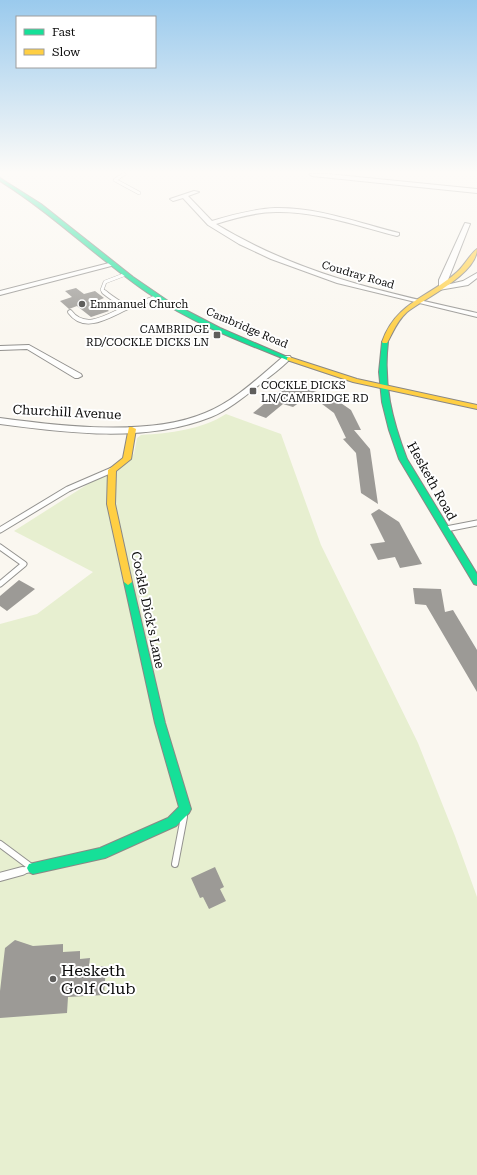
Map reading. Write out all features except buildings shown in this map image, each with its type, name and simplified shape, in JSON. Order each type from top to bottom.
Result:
[{"type":"main road","name":"Cambridge Road","points":[[73,229],[113,264],[158,297],[179,311],[222,331],[287,358],[338,376],[477,406]]},
{"type":"main road","name":"Hesketh Road","points":[[477,250],[474,257],[442,288],[416,302],[399,316],[387,337],[380,369],[381,386],[393,438],[403,459],[444,530],[477,582]]},
{"type":"main road","points":[[112,470],[127,459],[132,429]]},
{"type":"main road","name":"Cockle Dick's Lane","points":[[112,470],[111,504],[160,723],[185,809]]},
{"type":"main road","points":[[33,868],[101,854],[172,822],[185,809]]},
{"type":"street","name":"Coudray Road","points":[[219,229],[268,254],[328,279],[416,302],[477,315]]},
{"type":"street","points":[[375,229],[397,234]]},
{"type":"street","points":[[466,229],[452,264],[443,280],[442,288],[465,283],[477,275]]},
{"type":"street","points":[[0,293],[113,264]]},
{"type":"street","points":[[0,348],[29,347],[78,376]]},
{"type":"street","points":[[132,429],[180,424],[208,415],[227,403],[287,358]]},
{"type":"street","points":[[68,377],[88,377]]},
{"type":"street","name":"Churchill Avenue","points":[[2,424],[69,428],[132,429]]},
{"type":"lane","points":[[126,274],[105,282],[102,290],[122,306],[129,307]]},
{"type":"lane","points":[[70,312],[79,320],[96,320],[158,297]]},
{"type":"lane","points":[[0,530],[70,490],[100,474],[112,470]]},
{"type":"lane","points":[[444,530],[477,523]]},
{"type":"lane","points":[[0,547],[24,564],[0,584]]},
{"type":"lane","points":[[175,864],[185,809]]},
{"type":"lane","points":[[0,844],[33,868]]},
{"type":"lane","points":[[0,878],[33,868]]},
{"type":"green space","name":"Hesketh Golf Club","points":[[226,414],[281,434],[321,545],[418,743],[455,836],[477,897],[477,1175],[0,1175],[0,624],[37,614],[93,572],[14,531],[99,477],[129,462],[134,453],[137,438],[141,435],[185,430],[206,424]]},
{"type":"traffic: fast","points":[[70,229],[112,264],[166,302],[200,321],[253,345],[289,359]]},
{"type":"traffic: fast","points":[[385,342],[382,372],[385,402],[403,459],[477,582]]},
{"type":"traffic: fast","points":[[33,868],[101,854],[172,822],[185,809],[160,723],[128,582]]},
{"type":"traffic: slow","points":[[385,342],[389,330],[404,312],[458,274],[467,265],[477,251]]},
{"type":"traffic: slow","points":[[289,359],[355,381],[477,407]]},
{"type":"traffic: slow","points":[[128,582],[111,504],[112,470],[127,459],[132,429]]},
{"type":"place","name":"Emmanuel Church","points":[[82,304]]},
{"type":"place","name":"CAMBRIDGE RD/COCKLE DICKS LN","points":[[217,335]]},
{"type":"place","name":"COCKLE DICKS LN/CAMBRIDGE RD","points":[[253,391]]},
{"type":"place","name":"Hesketh Golf Club","points":[[53,979]]}]
